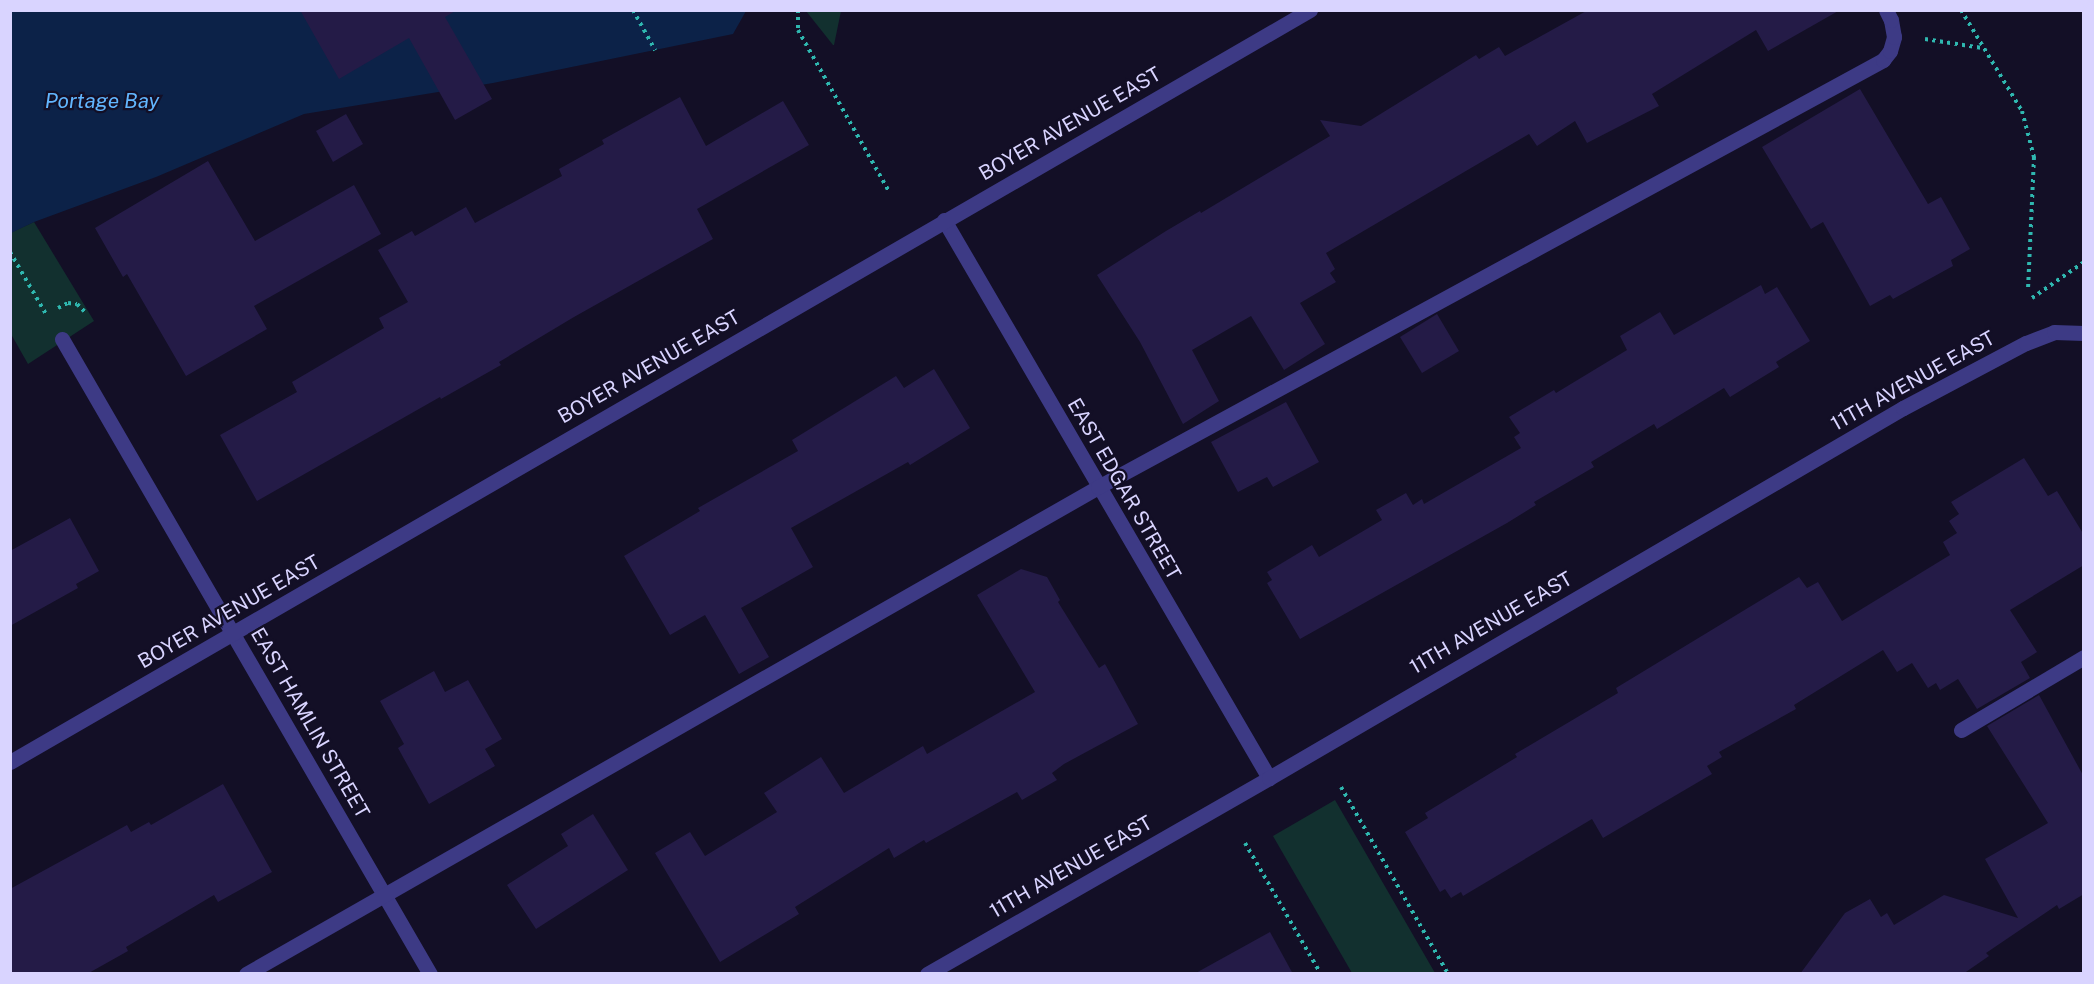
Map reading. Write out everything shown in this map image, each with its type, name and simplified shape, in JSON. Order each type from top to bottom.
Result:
[{"type":"street","name":"BOYER AVENUE EAST","points":[[10,762],[1310,10]]},
{"type":"street","points":[[246,974],[1098,487],[1883,60],[1890,51],[1894,37],[1891,20],[1886,10]]},
{"type":"street","name":"EAST EDGAR STREET","points":[[944,220],[1269,778]]},
{"type":"street","name":"11TH AVENUE EAST","points":[[927,974],[1269,778],[1903,408],[2026,343],[2065,331],[2084,333]]},
{"type":"street","name":"EAST HAMLIN STREET","points":[[62,339],[430,974]]},
{"type":"street","points":[[1961,730],[2084,657]]},
{"type":"path","points":[[633,10],[655,50]]},
{"type":"path","points":[[798,10],[798,30],[888,190]]},
{"type":"path","points":[[1961,10],[2022,111],[2034,157],[2028,288]]},
{"type":"path","points":[[1930,40],[1983,48]]},
{"type":"path","points":[[10,252],[46,315],[68,303],[76,303],[85,312]]},
{"type":"path","points":[[2032,298],[2084,262]]},
{"type":"path","points":[[1341,787],[1448,974]]},
{"type":"path","points":[[1245,843],[1321,974]]},
{"type":"green space","points":[[806,11],[841,11],[834,45],[833,45]]},
{"type":"green space","points":[[34,222],[94,321],[28,364],[11,334],[10,233]]},
{"type":"green space","points":[[1335,800],[1435,973],[1352,973],[1273,836]]},
{"type":"water","name":"Portage Bay","points":[[11,11],[746,11],[733,34],[493,83],[304,114],[156,177],[34,222],[11,233]]},
{"type":"building","points":[[300,10],[457,10],[445,17],[492,99],[455,120],[409,38],[339,79]]},
{"type":"building","points":[[1588,10],[1840,10],[1768,51],[1756,30],[1652,94],[1659,106],[1587,143],[1575,121],[1537,146],[1529,134],[1326,253],[1335,269],[1330,273],[1336,282],[1300,303],[1325,344],[1284,370],[1251,316],[1192,350],[1219,401],[1183,424],[1140,342],[1097,275],[1166,231],[1200,211],[1201,213],[1330,136],[1320,120],[1361,126],[1476,55],[1479,59],[1499,47],[1505,56]]},
{"type":"building","points":[[1860,89],[1928,204],[1941,197],[1970,249],[1951,260],[1953,266],[1893,299],[1890,295],[1870,306],[1823,222],[1811,229],[1762,147]]},
{"type":"building","points":[[680,97],[706,146],[783,101],[809,145],[697,209],[713,239],[574,317],[499,362],[501,365],[257,501],[220,435],[297,392],[292,382],[384,328],[379,318],[408,302],[378,250],[412,231],[415,236],[466,207],[475,223],[562,176],[559,169],[604,144],[602,140]]},
{"type":"building","points":[[346,114],[363,144],[333,162],[316,131]]},
{"type":"building","points":[[208,161],[255,241],[354,185],[381,234],[254,306],[267,329],[186,376],[127,274],[123,277],[95,228]]},
{"type":"building","points":[[1761,285],[1765,294],[1777,287],[1810,341],[1776,362],[1779,367],[1730,397],[1724,388],[1657,429],[1654,424],[1591,462],[1594,467],[1534,502],[1536,505],[1507,523],[1300,639],[1267,583],[1272,580],[1267,572],[1312,545],[1319,557],[1382,520],[1376,510],[1406,493],[1413,505],[1422,499],[1424,504],[1521,448],[1514,437],[1520,433],[1509,417],[1554,390],[1556,393],[1627,350],[1620,336],[1660,312],[1674,335]]},
{"type":"building","points":[[1437,314],[1459,351],[1422,373],[1400,337]]},
{"type":"building","points":[[934,369],[970,428],[910,465],[908,462],[791,528],[813,567],[741,608],[769,657],[739,674],[705,615],[670,635],[624,556],[700,511],[698,508],[798,451],[792,440],[896,376],[904,388]]},
{"type":"building","points":[[1286,402],[1319,462],[1273,487],[1267,477],[1238,492],[1211,442]]},
{"type":"building","points":[[2024,458],[2048,496],[2057,491],[2084,535],[2084,565],[2010,610],[2037,652],[2021,662],[2030,678],[1977,709],[1958,679],[1940,690],[1936,683],[1928,688],[1912,663],[1897,672],[1883,650],[1794,705],[1796,709],[1719,752],[1722,757],[1707,766],[1712,774],[1603,838],[1592,819],[1463,896],[1461,892],[1451,898],[1445,889],[1440,892],[1405,832],[1428,818],[1425,813],[1517,757],[1515,754],[1618,693],[1616,688],[1799,577],[1807,588],[1818,582],[1842,621],[1950,555],[1943,542],[1957,533],[1949,521],[1959,514],[1951,502]]},
{"type":"building","points":[[70,518],[99,571],[76,584],[78,588],[10,626],[10,551]]},
{"type":"building","points":[[1021,569],[1047,577],[1060,600],[1058,602],[1099,668],[1105,664],[1138,724],[1064,764],[1052,773],[1057,780],[1022,800],[1017,792],[926,843],[924,840],[894,858],[889,848],[795,907],[799,914],[720,962],[655,853],[690,832],[705,856],[777,812],[764,793],[821,757],[844,793],[923,746],[927,754],[1035,692],[977,595]]},
{"type":"building","points":[[434,671],[445,692],[468,680],[502,739],[485,749],[495,766],[429,804],[398,748],[404,744],[380,701]]},
{"type":"building","points":[[2039,695],[2084,777],[2084,894],[2059,909],[2057,905],[1986,953],[1989,956],[1963,974],[1800,974],[1845,913],[1870,899],[1881,917],[1887,913],[1894,925],[1944,895],[2018,918],[1985,859],[2048,823],[1987,726]]},
{"type":"building","points":[[223,784],[272,872],[218,902],[214,895],[126,947],[128,951],[87,974],[10,974],[10,889],[127,825],[131,832],[149,822],[151,825]]},
{"type":"building","points":[[593,814],[628,870],[536,929],[507,885],[568,846],[561,834]]},
{"type":"building","points":[[1270,932],[1293,974],[1194,974]]}]
